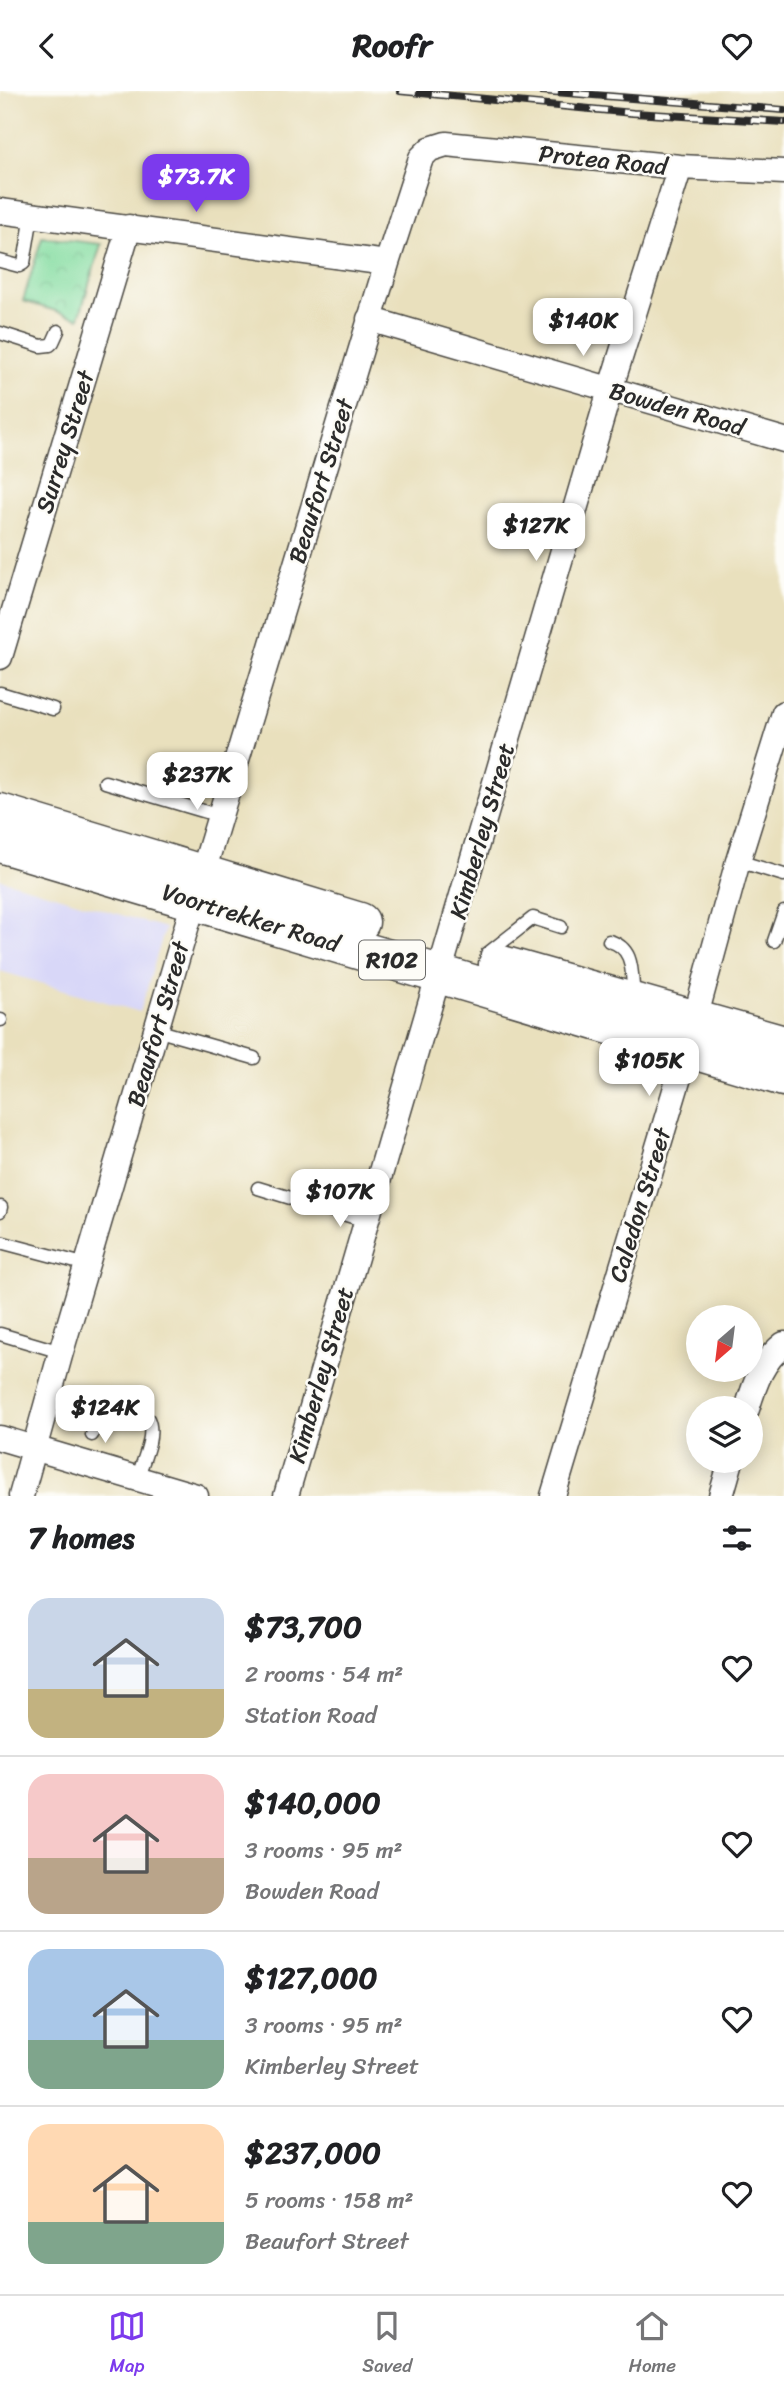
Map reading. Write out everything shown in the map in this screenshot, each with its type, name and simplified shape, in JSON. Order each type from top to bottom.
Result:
[{"type":"main road","name":"Voortrekker Road","points":[[0,813],[198,888]]},
{"type":"main road","name":"Voortrekker Road","points":[[0,843],[198,888],[456,961],[691,1034],[784,1045]]},
{"type":"main road","name":"Voortrekker Road","points":[[456,961],[634,1003],[691,1034],[784,1077]]},
{"type":"street","name":"Protea Road","points":[[425,153],[446,144],[680,167],[784,172]]},
{"type":"street","name":"Beaufort Street","points":[[21,1496],[86,1265],[369,319],[419,162],[425,153]]},
{"type":"street","name":"Kimberley Street","points":[[286,1496],[366,1221],[456,961],[610,390],[680,167]]},
{"type":"street","points":[[0,211],[387,263]]},
{"type":"street","name":"Surrey Street","points":[[0,657],[129,227]]},
{"type":"street","name":"Bowden Road","points":[[369,319],[784,440]]},
{"type":"street","name":"Caledon Street","points":[[553,1496],[691,1034],[738,861],[784,713]]},
{"type":"street","points":[[751,1396],[765,1363],[784,1344]]},
{"type":"street","points":[[0,1438],[196,1496]]},
{"type":"street","points":[[721,1496],[728,1473]]},
{"type":"lane","points":[[0,261],[19,266],[24,263],[32,215]]},
{"type":"lane","points":[[0,333],[45,346],[53,342],[58,331]]},
{"type":"lane","points":[[0,693],[53,709]]},
{"type":"lane","points":[[105,782],[220,816]]},
{"type":"lane","points":[[738,861],[784,875]]},
{"type":"lane","points":[[775,941],[784,912]]},
{"type":"lane","points":[[456,961],[533,918],[562,927]]},
{"type":"lane","points":[[608,941],[622,946],[629,956],[634,1003]]},
{"type":"lane","points":[[156,1030],[254,1058]]},
{"type":"lane","points":[[258,1188],[366,1221]]},
{"type":"lane","points":[[0,1242],[86,1265]]},
{"type":"lane","points":[[0,1334],[61,1352]]},
{"type":"lane","points":[[92,1435],[98,1409],[103,1405],[148,1419],[151,1423],[150,1435],[137,1479]]},
{"type":"shaded area","points":[[0,879],[165,928],[140,1012],[0,971]]},
{"type":"green space","points":[[42,237],[101,244],[79,318],[23,301]]},
{"type":"railway","points":[[400,91],[633,113],[784,122]]},
{"type":"railway","points":[[542,91],[784,110]]}]
